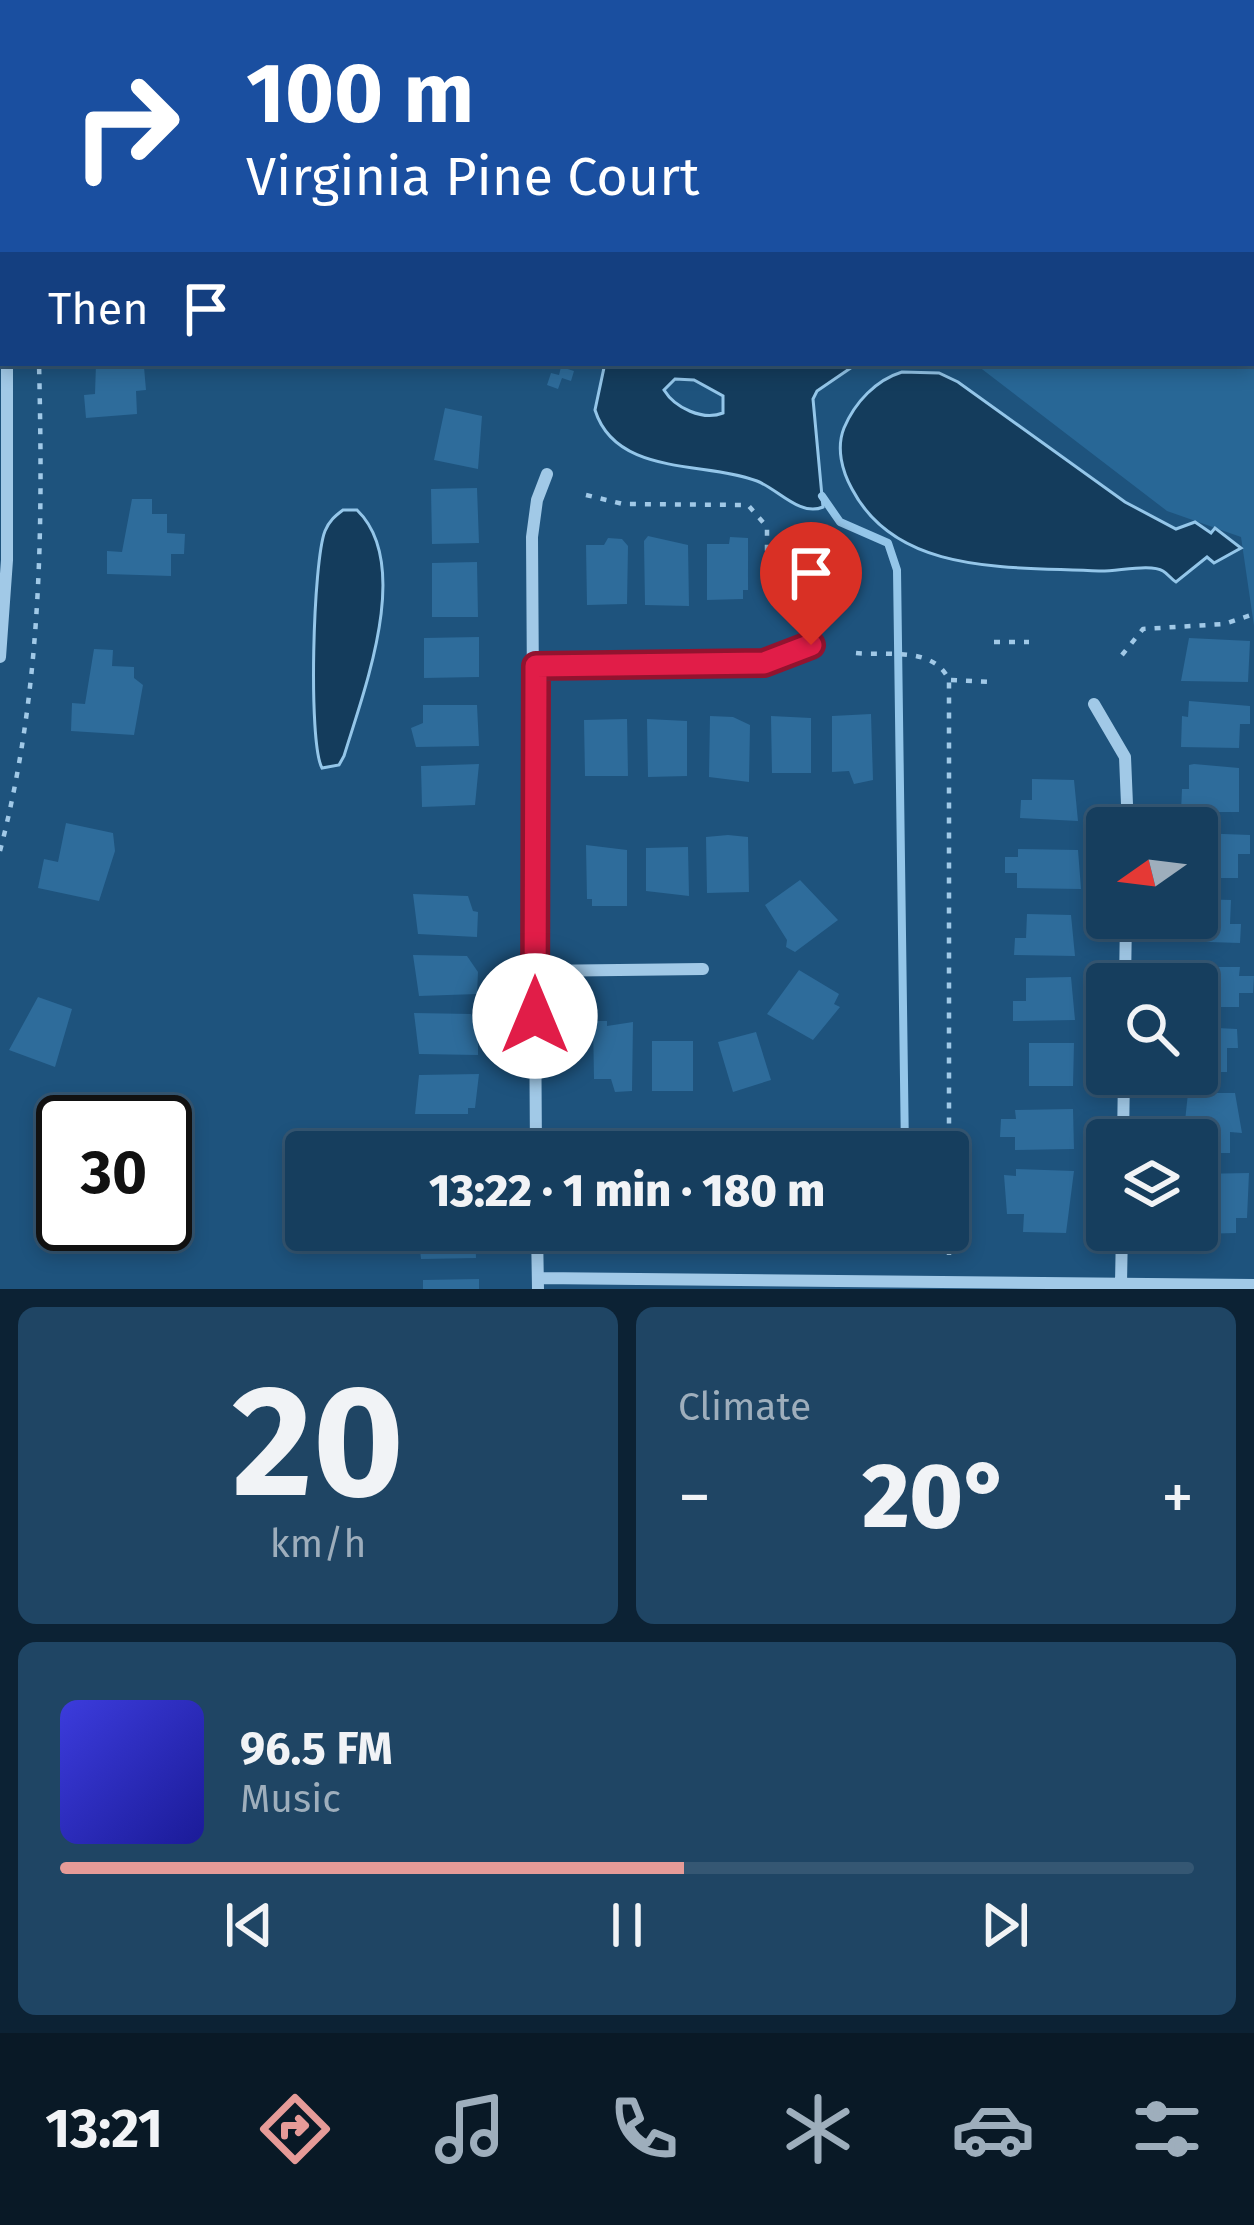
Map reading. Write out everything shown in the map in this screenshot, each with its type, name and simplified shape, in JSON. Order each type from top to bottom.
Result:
[{"type":"street","points":[[0,657],[7,560],[8,366]]},
{"type":"street","points":[[536,1131],[532,537],[548,474]]},
{"type":"street","points":[[536,666],[764,663],[811,645]]},
{"type":"street","points":[[1094,704],[1125,757],[1127,807]]},
{"type":"street","points":[[535,971],[703,969]]},
{"type":"street","points":[[537,1251],[538,1284],[1254,1285]]},
{"type":"street","points":[[1121,1283],[1122,1251]]},
{"type":"path","points":[[0,851],[20,760],[42,587],[39,366]]},
{"type":"path","points":[[586,495],[622,504],[748,505],[767,526],[767,570],[790,610]]},
{"type":"path","points":[[1122,655],[1143,629],[1224,624],[1254,614]]},
{"type":"path","points":[[994,642],[1029,642]]},
{"type":"path","points":[[856,653],[909,656],[938,664],[949,680],[949,1255]]},
{"type":"path","points":[[949,680],[993,682]]},
{"type":"shaded area","points":[[604,366],[854,366],[817,391],[813,399],[823,507],[806,508],[736,475],[642,457],[622,447],[595,410]],"holes":[[[675,379],[694,380],[723,396],[723,413],[707,415],[690,411],[664,390]]]},
{"type":"shaded area","points":[[978,366],[1254,366],[1254,626],[1241,537],[1167,511]]},
{"type":"shaded area","points":[[902,372],[939,373],[958,382],[1125,502],[1176,529],[1195,522],[1211,533],[1215,528],[1241,548],[1214,563],[1207,557],[1176,582],[1150,568],[1099,571],[960,561],[898,538],[872,518],[852,489],[840,443],[860,401],[875,386]]},
{"type":"shaded area","points":[[343,510],[357,510],[373,533],[383,594],[372,663],[344,756],[339,765],[322,768],[314,690],[318,577],[325,531]]},
{"type":"building","points":[[96,366],[144,367],[146,390],[136,391],[137,414],[86,418],[84,395],[95,394]]},
{"type":"building","points":[[561,367],[574,371],[571,381],[562,378],[558,389],[547,385],[551,373],[559,375]]},
{"type":"building","points":[[445,408],[482,416],[478,469],[434,460]]},
{"type":"building","points":[[477,488],[479,543],[432,544],[431,489]]},
{"type":"building","points":[[132,499],[152,499],[152,514],[167,514],[167,533],[185,534],[184,554],[171,554],[171,576],[107,574],[107,551],[122,552]]},
{"type":"building","points":[[648,536],[688,545],[689,606],[645,605],[644,541]]},
{"type":"building","points":[[730,537],[748,538],[748,590],[743,590],[743,599],[707,600],[707,544],[729,544]]},
{"type":"building","points":[[608,538],[622,539],[628,546],[627,604],[587,605],[586,545],[604,545]]},
{"type":"building","points":[[477,562],[478,617],[432,617],[432,563]]},
{"type":"building","points":[[479,637],[479,677],[424,678],[424,638]]},
{"type":"building","points":[[1189,638],[1250,641],[1248,682],[1181,681]]},
{"type":"building","points":[[94,649],[113,650],[112,666],[134,667],[134,678],[143,685],[134,735],[71,731],[72,703],[85,704]]},
{"type":"building","points":[[1189,701],[1250,706],[1250,724],[1240,724],[1239,748],[1181,747],[1182,716],[1188,717]]},
{"type":"building","points":[[423,705],[477,705],[479,746],[416,747],[411,728],[423,723]]},
{"type":"building","points":[[871,714],[873,780],[854,784],[849,771],[832,772],[832,716]]},
{"type":"building","points":[[710,716],[733,717],[750,725],[749,782],[709,777]]},
{"type":"building","points":[[771,716],[811,718],[811,773],[772,773]]},
{"type":"building","points":[[627,719],[628,776],[585,776],[584,720]]},
{"type":"building","points":[[647,719],[687,721],[687,776],[648,777]]},
{"type":"building","points":[[479,764],[475,805],[422,807],[421,766]]},
{"type":"building","points":[[1189,765],[1239,768],[1239,812],[1181,807],[1182,789],[1189,789]]},
{"type":"building","points":[[1032,779],[1074,780],[1078,821],[1020,818],[1021,800],[1032,800]]},
{"type":"building","points":[[66,823],[113,833],[115,851],[99,901],[38,888],[44,859],[58,862]]},
{"type":"building","points":[[1218,834],[1250,835],[1250,854],[1238,854],[1238,878],[1218,878]]},
{"type":"building","points":[[706,837],[748,837],[749,892],[707,893]]},
{"type":"building","points":[[586,845],[627,850],[627,906],[592,906],[592,899],[587,899]]},
{"type":"building","points":[[688,847],[689,896],[646,891],[646,848]]},
{"type":"building","points":[[1018,849],[1078,850],[1081,889],[1017,888],[1017,873],[1005,873],[1005,857],[1018,857]]},
{"type":"building","points":[[800,880],[838,920],[795,952],[786,947],[787,940],[765,905]]},
{"type":"building","points":[[413,894],[468,896],[473,911],[478,912],[477,937],[418,934]]},
{"type":"building","points":[[1218,900],[1231,900],[1230,924],[1241,924],[1240,943],[1179,941],[1218,939]]},
{"type":"building","points":[[1027,914],[1071,915],[1075,956],[1014,955],[1015,938],[1026,938]]},
{"type":"building","points":[[413,955],[467,956],[478,972],[477,994],[419,996]]},
{"type":"building","points":[[1218,967],[1240,967],[1239,976],[1254,976],[1253,993],[1239,993],[1239,1007],[1218,1007]]},
{"type":"building","points":[[799,970],[839,994],[834,1004],[840,1007],[813,1040],[767,1014]]},
{"type":"building","points":[[1071,977],[1075,1020],[1013,1021],[1013,1001],[1026,1001],[1026,978]]},
{"type":"building","points":[[38,997],[72,1009],[55,1067],[9,1050]]},
{"type":"building","points":[[414,1013],[471,1014],[478,1032],[478,1055],[419,1054]]},
{"type":"building","points":[[593,1021],[607,1021],[607,1026],[633,1022],[632,1091],[615,1092],[611,1079],[594,1079]]},
{"type":"building","points":[[1218,1028],[1237,1029],[1238,1048],[1227,1048],[1227,1072],[1218,1072]]},
{"type":"building","points":[[756,1032],[771,1080],[733,1092],[718,1042]]},
{"type":"building","points":[[652,1041],[693,1041],[693,1091],[652,1091]]},
{"type":"building","points":[[1029,1043],[1074,1043],[1073,1086],[1029,1086]]},
{"type":"building","points":[[479,1074],[475,1108],[468,1108],[468,1114],[415,1114],[419,1075]]},
{"type":"building","points":[[1235,1093],[1242,1133],[1230,1132],[1230,1153],[1218,1153],[1218,1119],[1185,1119],[1188,1095]]},
{"type":"building","points":[[1073,1109],[1074,1149],[1015,1150],[1015,1137],[1000,1137],[1001,1119],[1016,1119],[1015,1110]]},
{"type":"building","points":[[1016,1169],[1074,1171],[1066,1233],[1023,1232],[1024,1214],[1007,1214],[1004,1175],[1016,1176]]},
{"type":"building","points":[[1249,1173],[1247,1218],[1236,1218],[1236,1233],[1218,1233],[1218,1174]]},
{"type":"building","points":[[420,1251],[476,1251],[476,1258],[421,1259]]},
{"type":"building","points":[[479,1279],[479,1289],[423,1289],[423,1280]]},
{"type":"waterway","points":[[822,496],[840,522],[888,543],[897,570],[905,1131]]},
{"type":"route","points":[[535,1016],[536,666],[764,663],[811,645]]}]
